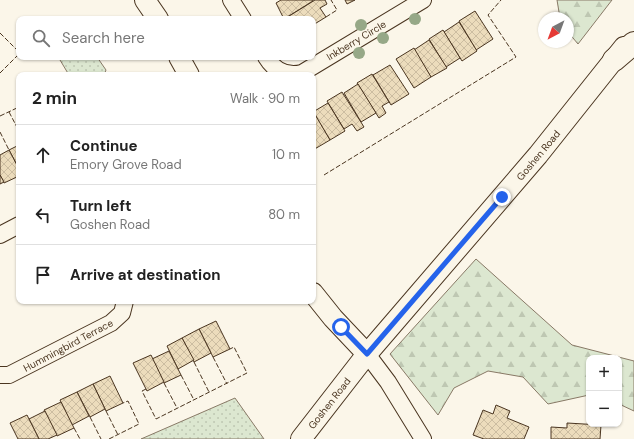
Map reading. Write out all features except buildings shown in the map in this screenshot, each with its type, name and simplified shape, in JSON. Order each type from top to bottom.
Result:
[{"type":"main road","points":[[614,60],[634,43]]},
{"type":"street","points":[[145,0],[156,16]]},
{"type":"street","points":[[231,0],[241,16]]},
{"type":"street","name":"Inkberry Circle","points":[[300,72],[423,0]]},
{"type":"street","name":"Goshen Road","points":[[301,439],[367,354],[538,155],[634,34]]},
{"type":"street","points":[[181,60],[187,72]]},
{"type":"street","name":"Inkberry Circle","points":[[268,60],[276,69],[283,72]]},
{"type":"street","points":[[0,235],[16,227]]},
{"type":"street","points":[[316,296],[333,318],[367,354],[388,382],[423,439]]},
{"type":"street","name":"Hummingbird Terrace","points":[[0,375],[9,375],[115,321],[122,313],[124,304]]},
{"type":"green space","points":[[557,0],[612,0],[578,44],[574,39],[574,12],[559,12]]},
{"type":"green space","points":[[60,60],[99,60],[106,70],[105,72],[67,72]]},
{"type":"green space","points":[[476,259],[572,345],[611,355],[586,355],[586,396],[548,404],[523,377],[488,371],[454,388],[438,415],[390,354]]},
{"type":"green space","points":[[622,358],[634,361],[634,411],[622,405]]},
{"type":"green space","points":[[235,398],[264,439],[141,439]]},
{"type":"fence","points":[[326,17],[337,10],[331,0]]},
{"type":"fence","points":[[324,175],[516,57],[488,15],[501,0]]},
{"type":"fence","points":[[0,33],[16,49]]},
{"type":"fence","points":[[0,73],[16,57]]},
{"type":"fence","points":[[0,116],[16,108]]},
{"type":"fence","points":[[9,112],[16,125]]},
{"type":"fence","points":[[0,132],[9,150]]},
{"type":"fence","points":[[146,389],[142,391],[156,419],[247,373],[234,347],[230,349]]},
{"type":"fence","points":[[213,357],[227,384]]},
{"type":"fence","points":[[194,362],[209,392]]},
{"type":"fence","points":[[181,375],[194,400]]},
{"type":"fence","points":[[164,383],[177,408]]},
{"type":"fence","points":[[109,439],[139,424],[128,401],[123,403]]},
{"type":"fence","points":[[106,411],[118,435]]},
{"type":"fence","points":[[90,417],[101,439]]},
{"type":"fence","points":[[74,428],[80,439]]},
{"type":"route","points":[[341,327],[367,354],[502,197]]}]
